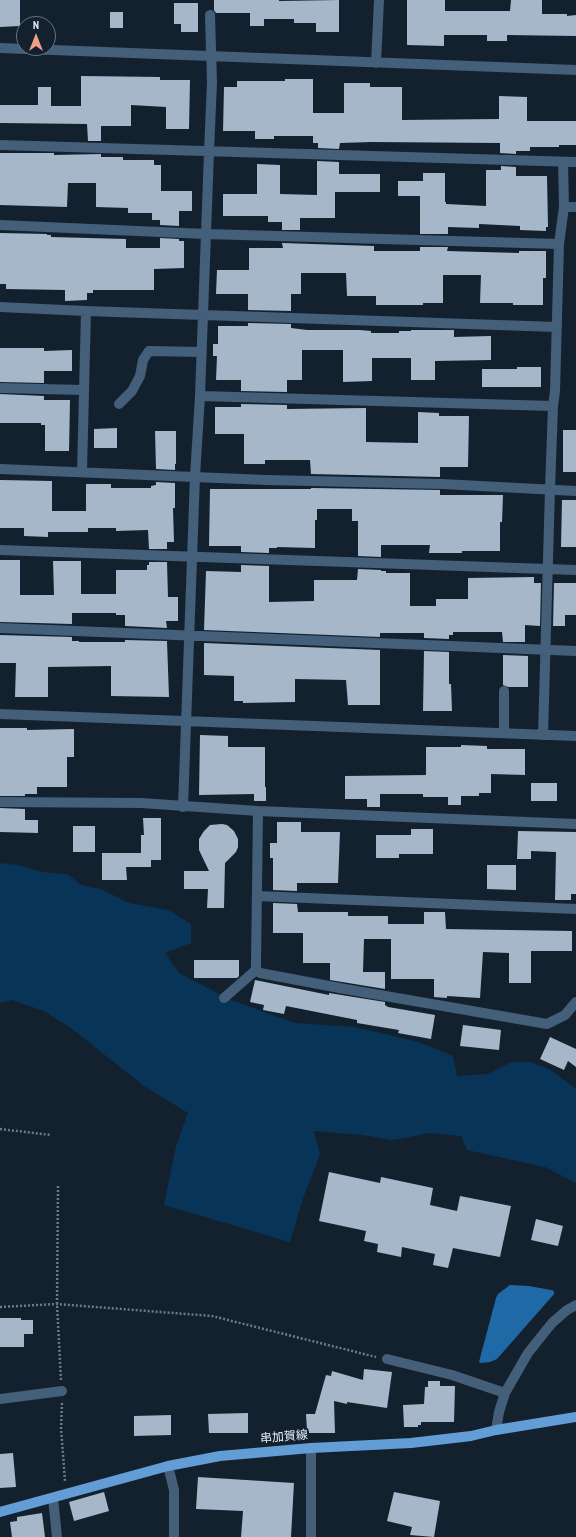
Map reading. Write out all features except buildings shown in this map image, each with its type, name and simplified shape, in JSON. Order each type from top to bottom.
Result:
[{"type":"main road","name":"串加賀線","points":[[0,1512],[168,1466],[220,1456],[311,1448],[411,1443],[471,1436],[496,1430],[576,1417]]},
{"type":"street","points":[[376,63],[379,0]]},
{"type":"street","points":[[183,806],[209,152],[211,57],[210,16]]},
{"type":"street","points":[[0,48],[576,70]]},
{"type":"street","points":[[0,145],[576,162]]},
{"type":"street","points":[[543,735],[559,244],[564,207],[563,162]]},
{"type":"street","points":[[564,207],[576,207]]},
{"type":"street","points":[[0,225],[206,234],[559,244]]},
{"type":"street","points":[[0,307],[557,327]]},
{"type":"street","points":[[82,472],[86,311]]},
{"type":"street","points":[[119,404],[132,391],[140,376],[143,360],[149,351],[201,352]]},
{"type":"street","points":[[0,388],[84,390]]},
{"type":"street","points":[[200,396],[553,406]]},
{"type":"street","points":[[0,469],[195,476],[275,481],[442,484],[576,491]]},
{"type":"street","points":[[0,550],[576,570]]},
{"type":"street","points":[[0,628],[576,651]]},
{"type":"street","points":[[504,691],[504,734]]},
{"type":"street","points":[[0,714],[576,736]]},
{"type":"street","points":[[0,802],[141,803],[258,811],[576,824]]},
{"type":"street","points":[[224,998],[256,970],[258,811]]},
{"type":"street","points":[[258,896],[576,909]]},
{"type":"street","points":[[256,970],[260,973],[345,989],[547,1024],[565,1015],[576,1002]]},
{"type":"street","points":[[496,1430],[499,1412],[505,1393],[521,1364],[552,1323],[567,1310],[576,1305]]},
{"type":"street","points":[[387,1360],[452,1375],[505,1393]]},
{"type":"street","points":[[0,1399],[62,1392]]},
{"type":"street","points":[[311,1448],[311,1537]]},
{"type":"street","points":[[168,1466],[174,1490],[174,1537]]},
{"type":"street","points":[[52,1498],[57,1537]]},
{"type":"path","points":[[0,1129],[51,1135]]},
{"type":"path","points":[[57,1304],[58,1186]]},
{"type":"path","points":[[0,1307],[57,1304],[212,1316],[387,1360]]},
{"type":"shaded area","points":[[0,863],[18,865],[42,872],[67,874],[81,885],[101,889],[129,903],[168,910],[191,924],[191,943],[165,953],[179,973],[231,1000],[295,1023],[355,1027],[419,1042],[453,1056],[457,1076],[488,1074],[511,1062],[531,1062],[551,1070],[576,1089],[576,1183],[545,1167],[467,1150],[461,1136],[429,1133],[391,1140],[363,1135],[314,1131],[320,1155],[303,1198],[290,1242],[164,1205],[176,1146],[188,1113],[144,1086],[71,1028],[44,1011],[12,1000],[0,1003]]},
{"type":"shaded area","points":[[510,1285],[529,1286],[551,1290],[554,1291],[554,1294],[497,1359],[490,1362],[481,1363],[479,1362],[496,1298],[498,1294]]}]
